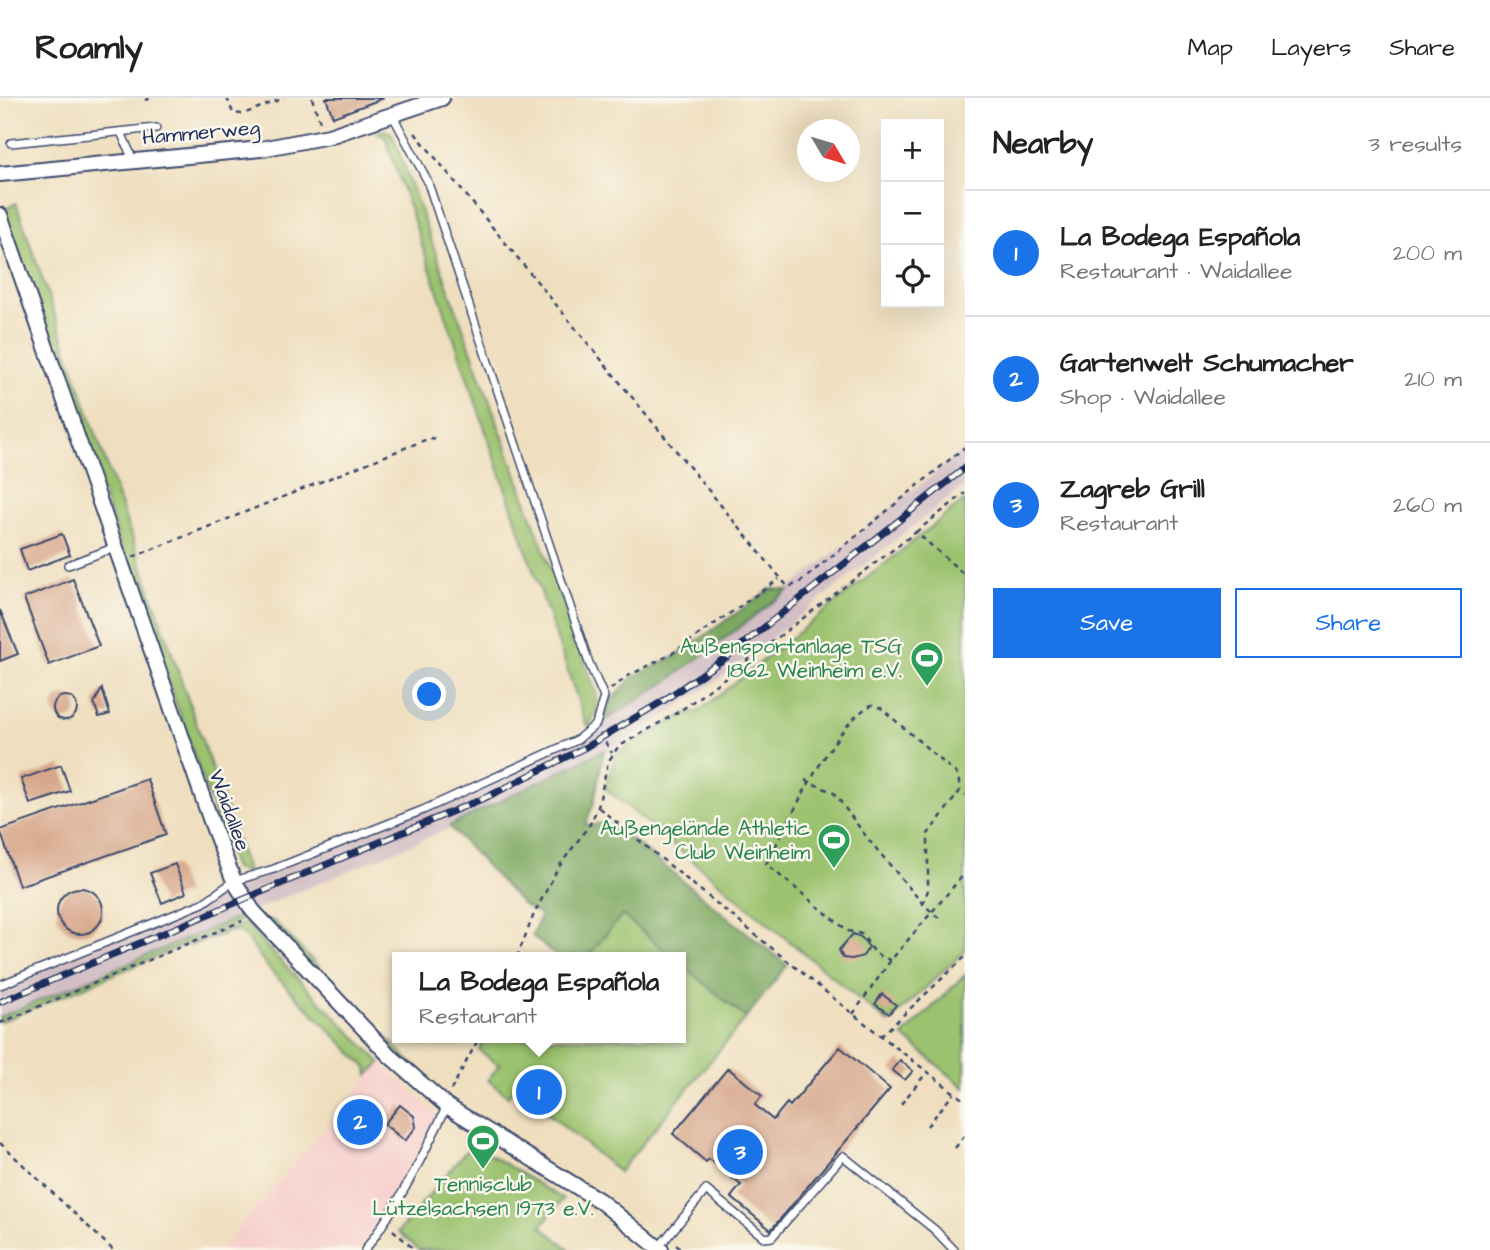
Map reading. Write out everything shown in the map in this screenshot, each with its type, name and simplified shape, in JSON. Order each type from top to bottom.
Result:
[{"type":"street","name":"Hammerweg","points":[[0,174],[261,149],[326,136],[442,98]]},
{"type":"street","name":"Waidallee","points":[[0,215],[212,824],[234,881],[253,911],[389,1055],[448,1100],[600,1201],[660,1249]]},
{"type":"lane","points":[[0,985],[203,903],[234,881],[274,869],[435,805],[577,740],[596,724],[604,697],[589,663],[427,180],[393,116]]},
{"type":"lane","points":[[11,143],[156,128]]},
{"type":"lane","points":[[121,132],[133,160]]},
{"type":"lane","points":[[68,565],[116,547]]},
{"type":"lane","points":[[365,1250],[385,1224],[431,1140],[448,1100]]},
{"type":"lane","points":[[660,1249],[706,1190],[765,1238],[772,1237],[843,1156],[935,1230],[954,1250]]},
{"type":"path","points":[[145,100],[150,98]]},
{"type":"path","points":[[227,98],[233,113],[243,114],[284,98]]},
{"type":"path","points":[[312,98],[326,136]]},
{"type":"path","points":[[393,116],[417,135],[788,587],[799,583],[965,447]]},
{"type":"path","points":[[133,556],[430,438],[438,439]]},
{"type":"path","points":[[519,952],[534,914],[558,869],[590,824],[598,807],[602,782],[612,754],[618,747],[670,718],[816,611],[965,493]]},
{"type":"path","points":[[916,532],[965,575]]},
{"type":"path","points":[[604,697],[628,676],[670,655],[779,579]]},
{"type":"path","points":[[891,960],[873,953],[862,934],[848,931],[766,864],[821,761],[858,714],[872,705],[881,708],[958,775],[960,791],[928,834],[928,890],[923,904]]},
{"type":"path","points":[[596,724],[601,738],[612,754]]},
{"type":"path","points":[[805,780],[834,793],[868,839],[923,904],[939,918]]},
{"type":"path","points":[[960,791],[965,795]]},
{"type":"path","points":[[598,807],[853,1014],[965,1101]]},
{"type":"path","points":[[853,1014],[891,960],[965,873]]},
{"type":"path","points":[[0,1023],[211,933],[234,926],[253,911]]},
{"type":"path","points":[[881,1035],[965,957]]},
{"type":"path","points":[[448,1100],[476,1043]]},
{"type":"path","points":[[901,1104],[928,1071]]},
{"type":"path","points":[[443,1089],[448,1100]]},
{"type":"path","points":[[927,1126],[954,1093]]},
{"type":"path","points":[[955,1148],[965,1135]]},
{"type":"path","points":[[0,1143],[113,1250]]},
{"type":"path","points":[[385,1224],[415,1250]]},
{"type":"shaded area","points":[[965,449],[965,485],[721,678],[601,755],[474,818],[0,1017],[0,987],[474,788],[602,722],[712,650]]},
{"type":"shaded area","points":[[381,1063],[437,1115],[374,1229],[358,1250],[220,1250]]},
{"type":"green space","points":[[384,130],[392,133],[597,696],[596,713],[589,726],[586,724],[385,137],[377,133]]},
{"type":"green space","points":[[16,203],[248,873],[234,869],[5,215],[5,209]]},
{"type":"green space","name":"Außengelände Athletic Club Weinheim","points":[[965,500],[965,951],[888,1023],[605,788],[616,754],[686,713],[698,712]]},
{"type":"green space","points":[[771,589],[789,590],[668,681],[602,722],[613,698],[633,677],[674,657]]},
{"type":"green space","points":[[604,750],[594,803],[585,825],[599,823],[617,828],[787,965],[746,1018],[686,968],[686,952],[667,952],[622,915],[591,952],[551,952],[532,936],[541,915],[523,905],[449,826]]},
{"type":"green space","points":[[622,915],[667,952],[591,952]]},
{"type":"green space","points":[[241,916],[237,923],[0,1022],[0,1017]]},
{"type":"green space","points":[[271,920],[274,921],[429,1081],[426,1083],[270,923]]},
{"type":"green space","points":[[247,923],[264,944],[381,1063],[368,1075],[367,1068],[270,970],[243,934],[228,932],[189,946]]},
{"type":"green space","points":[[686,968],[746,1018],[619,1172],[515,1086],[508,1096],[488,1080],[501,1063],[498,1065],[479,1050],[482,1043],[686,1043]]},
{"type":"green space","points":[[965,975],[965,1088],[903,1036]]},
{"type":"green space","name":"Tennisclub Lützelsachsen 1973 e.V.","points":[[472,1144],[563,1199],[541,1226],[570,1250],[419,1250],[398,1232]]},
{"type":"building","points":[[326,98],[384,98],[333,117]]},
{"type":"building","points":[[62,534],[70,555],[27,571],[20,549]]},
{"type":"building","points":[[73,579],[99,646],[49,665],[24,598]]},
{"type":"building","points":[[0,610],[18,654],[0,661]]},
{"type":"building","points":[[102,689],[110,714],[99,717],[94,703]]},
{"type":"building","points":[[65,696],[73,700],[77,708],[73,716],[65,720],[57,716],[53,708],[57,700]]},
{"type":"building","points":[[61,765],[70,791],[30,804],[21,779]]},
{"type":"building","points":[[147,779],[166,835],[19,886],[0,830]]},
{"type":"building","points":[[175,864],[186,893],[162,903],[150,873]]},
{"type":"building","points":[[80,888],[89,889],[96,895],[102,902],[102,920],[96,927],[89,933],[80,934],[71,933],[64,927],[58,920],[57,911],[58,902],[64,895],[71,889]]},
{"type":"building","points":[[853,934],[861,937],[869,947],[863,956],[843,958],[839,950]]},
{"type":"building","points":[[882,994],[896,1005],[889,1014],[875,1004]]},
{"type":"building","points":[[840,1047],[890,1089],[771,1230],[731,1197],[741,1185],[728,1175],[732,1170],[725,1164],[721,1168],[709,1159],[706,1162],[673,1134],[728,1068],[762,1096],[755,1105],[773,1120],[787,1103],[790,1106]]},
{"type":"building","points":[[900,1060],[913,1071],[905,1080],[892,1070]]},
{"type":"building","points":[[534,1072],[550,1085],[553,1082],[561,1089],[545,1109],[521,1089]]},
{"type":"building","points":[[400,1105],[414,1116],[416,1127],[405,1141],[384,1124]]},
{"type":"railway","points":[[0,1002],[489,796],[584,748],[663,701],[728,656],[965,468]]},
{"type":"place","name":"Außensportanlage TSG 1862 Weinheim e.V.","points":[[927,688]]},
{"type":"place","name":"Außengelände Athletic Club Weinheim","points":[[834,870]]},
{"type":"place","name":"La Bodega Española","points":[[539,1092]]},
{"type":"place","name":"Gartenwelt Schumacher","points":[[360,1122]]},
{"type":"place","name":"Zagreb Grill","points":[[740,1152]]},
{"type":"place","name":"Tennisclub Lützelsachsen 1973 e.V.","points":[[483,1171]]}]
